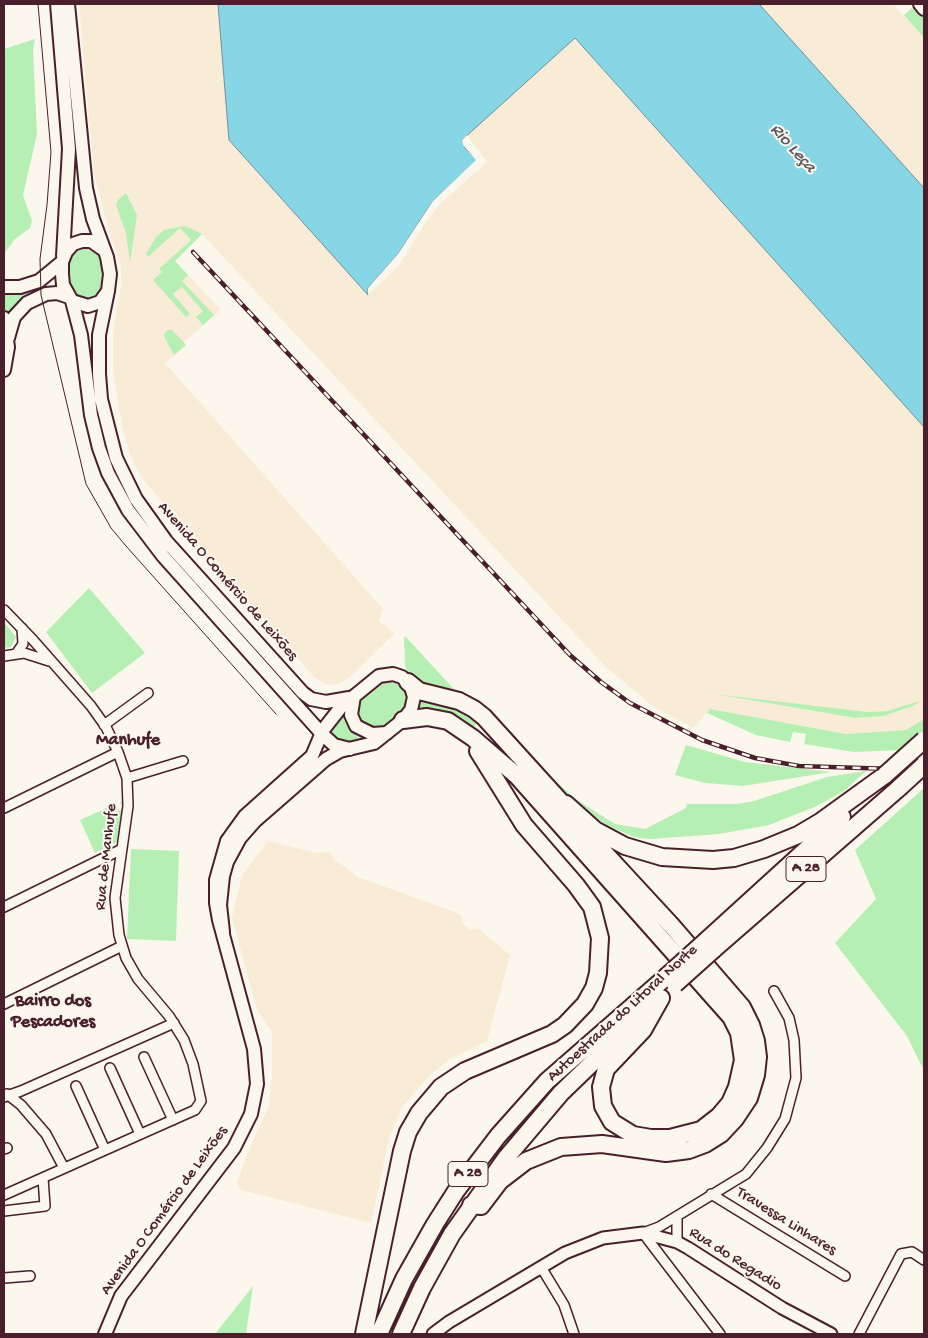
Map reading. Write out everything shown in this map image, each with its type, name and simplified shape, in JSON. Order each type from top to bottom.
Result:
[{"type":"highway","points":[[408,682],[419,691],[459,701],[484,717],[562,803],[564,809],[672,926],[742,1007],[751,1025],[758,1057],[756,1076],[749,1098],[735,1119],[721,1134],[705,1144],[689,1150],[666,1153],[602,1144],[561,1147],[526,1161],[500,1181],[481,1206],[471,1205]]},
{"type":"highway","points":[[397,725],[427,718],[448,721],[473,738],[537,797],[725,1009],[739,1033],[742,1051],[742,1070],[734,1096],[725,1110],[714,1121],[693,1133],[670,1138],[651,1138],[633,1135],[612,1122],[603,1106],[601,1087],[606,1069],[643,1030],[661,998]]},
{"type":"highway","points":[[364,1334],[402,1151],[408,1132],[419,1113],[441,1087],[465,1071],[547,1036],[565,1025],[584,1004],[594,988],[598,973],[600,938],[592,907],[524,825],[500,783],[476,749],[473,738]]},
{"type":"highway","name":"Autoestrada do Litoral Norte","points":[[710,945],[785,870],[924,740]]},
{"type":"highway","name":"Autoestrada do Litoral Norte","points":[[379,1334],[404,1280],[438,1219],[498,1136],[547,1081],[670,980],[924,765]]},
{"type":"highway","points":[[562,803],[566,804],[595,830],[634,849],[672,858],[713,860],[755,852],[798,834],[820,822],[885,776]]},
{"type":"highway","name":"Autoestrada do Litoral Norte","points":[[401,1334],[430,1274],[471,1205],[528,1128],[618,1036],[661,998],[670,980]]},
{"type":"main road","points":[[57,4],[69,149],[63,285],[71,299]]},
{"type":"main road","points":[[8,338],[14,317],[27,303],[46,294],[57,293],[80,305],[100,302],[108,291],[109,265],[92,219],[86,188],[68,4]]},
{"type":"main road","points":[[920,4],[924,9]]},
{"type":"main road","points":[[4,287],[20,286],[39,281],[63,260],[73,244],[91,241],[104,250]]},
{"type":"main road","name":"Avenida O Comércio de Leixões","points":[[108,291],[99,335],[98,374],[101,399],[116,458],[136,499],[166,541],[303,693],[312,699],[326,702],[354,696]]},
{"type":"main road","name":"Avenida O Comércio de Leixões","points":[[71,299],[83,348],[95,432],[108,473],[128,510],[163,556],[310,721],[320,740]]},
{"type":"main road","points":[[4,318],[8,338],[8,358],[4,370]]},
{"type":"main road","name":"Avenida O Comércio de Leixões","points":[[105,1334],[121,1296],[234,1148],[251,1114],[257,1084],[254,1049],[217,912],[216,887],[228,841],[245,816],[312,756],[330,719],[369,682],[383,675],[398,675],[408,682]]},
{"type":"main road","points":[[354,696],[351,715],[359,729],[372,734],[397,725],[411,710],[413,691],[408,682]]},
{"type":"main road","name":"Avenida O Comércio de Leixões","points":[[222,932],[220,905],[223,876],[227,862],[240,838],[255,821],[321,763],[340,751],[368,746],[397,725]]},
{"type":"main road","points":[[320,740],[338,747],[352,749]]},
{"type":"street","name":"Rua de Manhufe","points":[[4,610],[22,628],[104,724],[118,752],[127,778],[128,806],[115,898],[116,924],[122,946],[138,979],[174,1023],[191,1058],[201,1101],[195,1110],[4,1195]]},
{"type":"street","points":[[16,654],[23,644],[22,628]]},
{"type":"street","points":[[4,656],[16,654],[37,656],[55,666]]},
{"type":"street","points":[[104,724],[148,693]]},
{"type":"street","points":[[4,808],[118,752]]},
{"type":"street","points":[[127,778],[183,762]]},
{"type":"street","points":[[4,907],[122,849]]},
{"type":"street","points":[[4,1004],[122,946]]},
{"type":"street","points":[[720,1334],[643,1233],[677,1216],[746,1174],[767,1148],[785,1119],[796,1078],[794,1040],[789,1018],[774,991]]},
{"type":"street","points":[[6,1095],[174,1023]]},
{"type":"street","points":[[144,1057],[173,1120]]},
{"type":"street","points":[[110,1068],[140,1134]]},
{"type":"street","points":[[76,1086],[105,1150]]},
{"type":"street","points":[[6,1095],[21,1105],[46,1134],[64,1168]]},
{"type":"street","points":[[4,1211],[45,1206],[43,1178]]},
{"type":"street","name":"Travessa Linhares","points":[[711,1194],[845,1276]]},
{"type":"street","points":[[676,1242],[677,1216]]},
{"type":"street","name":"Rua do Regadio","points":[[433,1334],[449,1322],[541,1267],[585,1244],[618,1234],[643,1233],[676,1242],[782,1308],[831,1334]]},
{"type":"street","points":[[859,1334],[901,1254],[912,1252],[924,1260]]},
{"type":"street","points":[[541,1267],[564,1305],[574,1334]]},
{"type":"street","points":[[4,1278],[30,1276]]},
{"type":"shaded area","points":[[79,4],[218,4],[229,140],[368,295],[400,264],[427,220],[441,203],[487,162],[467,135],[574,38],[924,427],[924,719],[906,730],[846,734],[710,709],[693,728],[651,705],[606,667],[202,234],[175,261],[221,310],[184,342],[186,345],[165,363],[383,609],[379,622],[387,626],[394,634],[353,674],[339,684],[327,685],[315,678],[141,477],[131,457],[122,425],[113,371],[113,331],[121,287],[121,267],[94,173]],"holes":[[[718,695],[868,712],[887,711],[918,702],[902,711],[884,716],[856,718]]]},
{"type":"shaded area","points":[[759,4],[893,4],[924,38],[924,188]]},
{"type":"shaded area","points":[[268,841],[316,853],[330,852],[333,858],[358,877],[460,914],[464,925],[470,930],[478,928],[510,955],[487,1041],[450,1059],[429,1076],[403,1106],[390,1135],[371,1223],[242,1190],[237,1183],[246,1157],[269,1105],[272,1074],[272,1032],[257,1010],[232,918],[242,875]]},
{"type":"green space","points":[[915,5],[924,19],[924,38],[904,15]]},
{"type":"green space","points":[[35,39],[33,51],[37,134],[23,195],[32,221],[30,228],[15,239],[4,254],[4,49]]},
{"type":"green space","points":[[126,193],[137,215],[130,262],[126,233],[116,205],[118,200]]},
{"type":"green space","points":[[185,226],[202,234],[175,261],[188,275],[182,281],[214,315],[203,325],[196,317],[203,311],[182,287],[173,294],[190,314],[186,317],[153,280],[162,272],[159,269],[191,240],[180,228],[148,257],[146,254],[156,237],[164,230]]},
{"type":"green space","points":[[83,247],[99,255],[102,267],[101,288],[92,298],[86,300],[78,299],[73,294],[69,284],[69,256],[75,249]]},
{"type":"green space","points":[[38,289],[38,291],[25,299],[7,318],[4,309],[4,293],[13,294]]},
{"type":"green space","points":[[168,330],[172,330],[186,345],[174,355],[164,334]]},
{"type":"green space","points":[[89,588],[145,653],[92,693],[46,632]]},
{"type":"green space","points":[[4,622],[16,637],[11,647],[4,648]]},
{"type":"green space","points":[[404,637],[462,698],[425,689],[407,674]]},
{"type":"green space","points":[[388,678],[402,682],[408,693],[406,708],[381,729],[374,730],[363,725],[356,712],[360,698],[376,683]]},
{"type":"green space","points":[[714,694],[868,712],[887,711],[920,701],[913,706],[884,716],[856,718]]},
{"type":"green space","points":[[418,698],[453,707],[467,713],[477,723],[469,730],[414,714]]},
{"type":"green space","points":[[710,709],[846,734],[906,730],[924,719],[924,749],[854,752],[804,744],[806,734],[793,732],[790,742],[756,735],[707,713]]},
{"type":"green space","points":[[343,711],[344,720],[350,730],[358,737],[368,741],[341,743],[325,733]]},
{"type":"green space","points":[[686,745],[745,762],[831,772],[743,786],[705,783],[675,775]]},
{"type":"green space","points":[[866,771],[844,791],[817,806],[769,825],[719,834],[650,839],[634,837],[606,825],[572,799],[554,780],[577,800],[615,824],[645,829],[686,808],[687,804],[737,804],[754,801],[827,777]]},
{"type":"green space","points":[[924,788],[924,1071],[907,1036],[835,943],[876,899],[855,850]]},
{"type":"green space","points":[[125,801],[119,841],[95,853],[80,820],[113,805],[116,811],[123,809],[120,802]]},
{"type":"green space","points":[[131,849],[179,851],[176,941],[127,939]]},
{"type":"green space","points":[[253,1286],[246,1334],[215,1334]]},
{"type":"water","name":"Rio Leça","points":[[218,4],[759,4],[924,188],[924,427],[575,38],[462,140],[465,148],[477,160],[433,201],[398,254],[368,288],[368,295],[229,140]]},
{"type":"pier","points":[[467,135],[468,137],[464,141],[465,144],[479,161],[434,203],[400,256],[368,295],[368,288],[398,254],[433,201],[476,160],[463,145],[462,140]]},
{"type":"tram line","points":[[38,4],[51,152],[40,259],[41,295],[86,484],[111,528],[276,714]]},
{"type":"railway","points":[[193,252],[570,655],[601,682],[630,703],[702,740],[755,758],[799,766],[924,770]]},
{"type":"district","name":"Manhufe","points":[[128,741]]},
{"type":"district","name":"Bairro dos Pescadores","points":[[53,1012]]}]
